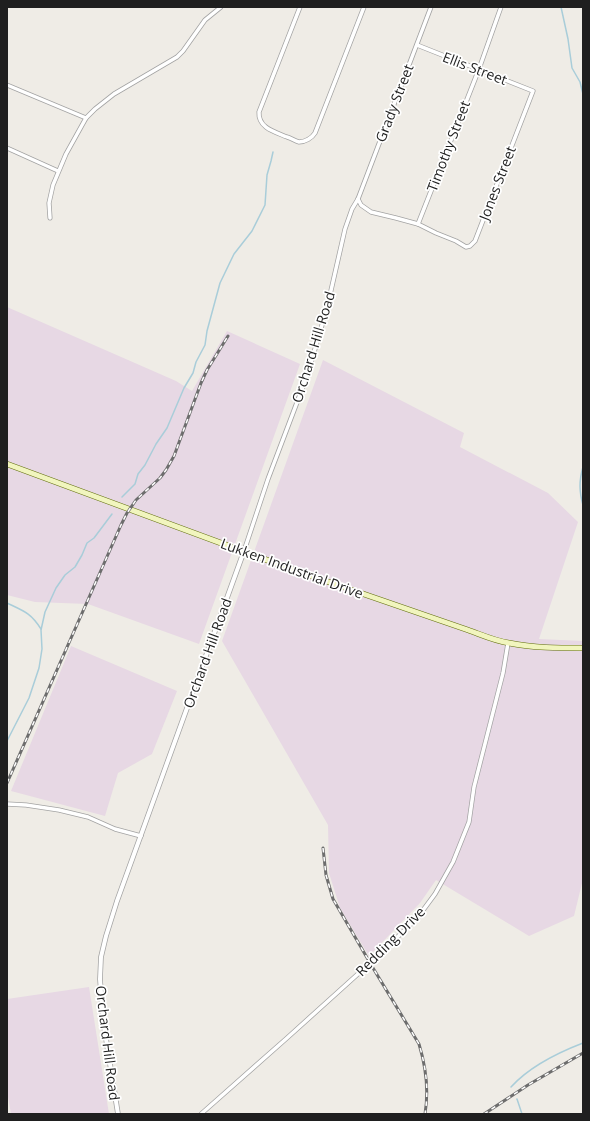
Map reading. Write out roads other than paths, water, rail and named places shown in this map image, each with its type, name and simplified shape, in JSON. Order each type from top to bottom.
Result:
[{"type":"main road","name":"Lukken Industrial Drive","points":[[7,464],[244,551],[492,639],[536,647],[583,648]]},
{"type":"street","points":[[50,218],[49,203],[58,171],[86,118],[114,94],[177,56],[183,51],[205,20],[221,7]]},
{"type":"street","points":[[300,7],[259,112],[260,122],[264,126],[299,142],[307,140],[315,133],[364,7]]},
{"type":"street","name":"Grady Street","points":[[358,199],[431,7]]},
{"type":"street","name":"Timothy Street","points":[[418,224],[479,68],[501,7]]},
{"type":"street","name":"Ellis Street","points":[[416,45],[479,68],[533,91]]},
{"type":"street","points":[[7,85],[86,118]]},
{"type":"street","name":"Jones Street","points":[[418,224],[466,246],[470,246],[475,241],[533,91]]},
{"type":"street","points":[[7,148],[58,171]]},
{"type":"street","points":[[358,199],[361,205],[372,212],[418,224]]},
{"type":"street","name":"Orchard Hill Road","points":[[118,1114],[103,1020],[100,978],[101,957],[108,929],[244,551],[268,479],[307,376],[327,308],[345,229],[352,209],[358,199]]},
{"type":"street","name":"Redding Drive","points":[[201,1114],[379,955],[418,917],[435,894],[453,862],[469,822],[474,787],[503,673],[508,643]]},
{"type":"street","points":[[7,804],[59,810],[88,817],[115,829],[141,836]]},
{"type":"waterway","points":[[561,7],[568,39],[572,68],[580,82],[583,94]]},
{"type":"waterway","points":[[122,497],[135,484],[138,474],[167,428],[184,388],[193,373],[196,362],[205,345],[207,331],[220,283],[234,254],[252,231],[265,205],[267,175],[273,152]]},
{"type":"waterway","points":[[583,467],[580,486],[583,505]]},
{"type":"waterway","points":[[7,741],[29,698],[39,668],[42,649],[41,630],[45,612],[56,588],[65,575],[75,567],[87,543],[94,538],[112,514]]},
{"type":"waterway","points":[[7,603],[27,613],[34,619],[41,629]]},
{"type":"waterway","points":[[511,1087],[518,1079],[535,1066],[563,1051],[583,1043]]},
{"type":"waterway","points":[[517,1099],[522,1114]]},
{"type":"railway","points":[[7,783],[121,525],[136,500],[160,478],[174,456],[201,383],[207,370],[228,336]]},
{"type":"railway","points":[[323,848],[326,875],[333,899],[419,1044],[426,1079],[427,1096],[425,1114]]},
{"type":"railway","points":[[484,1114],[528,1085],[583,1053]]}]
